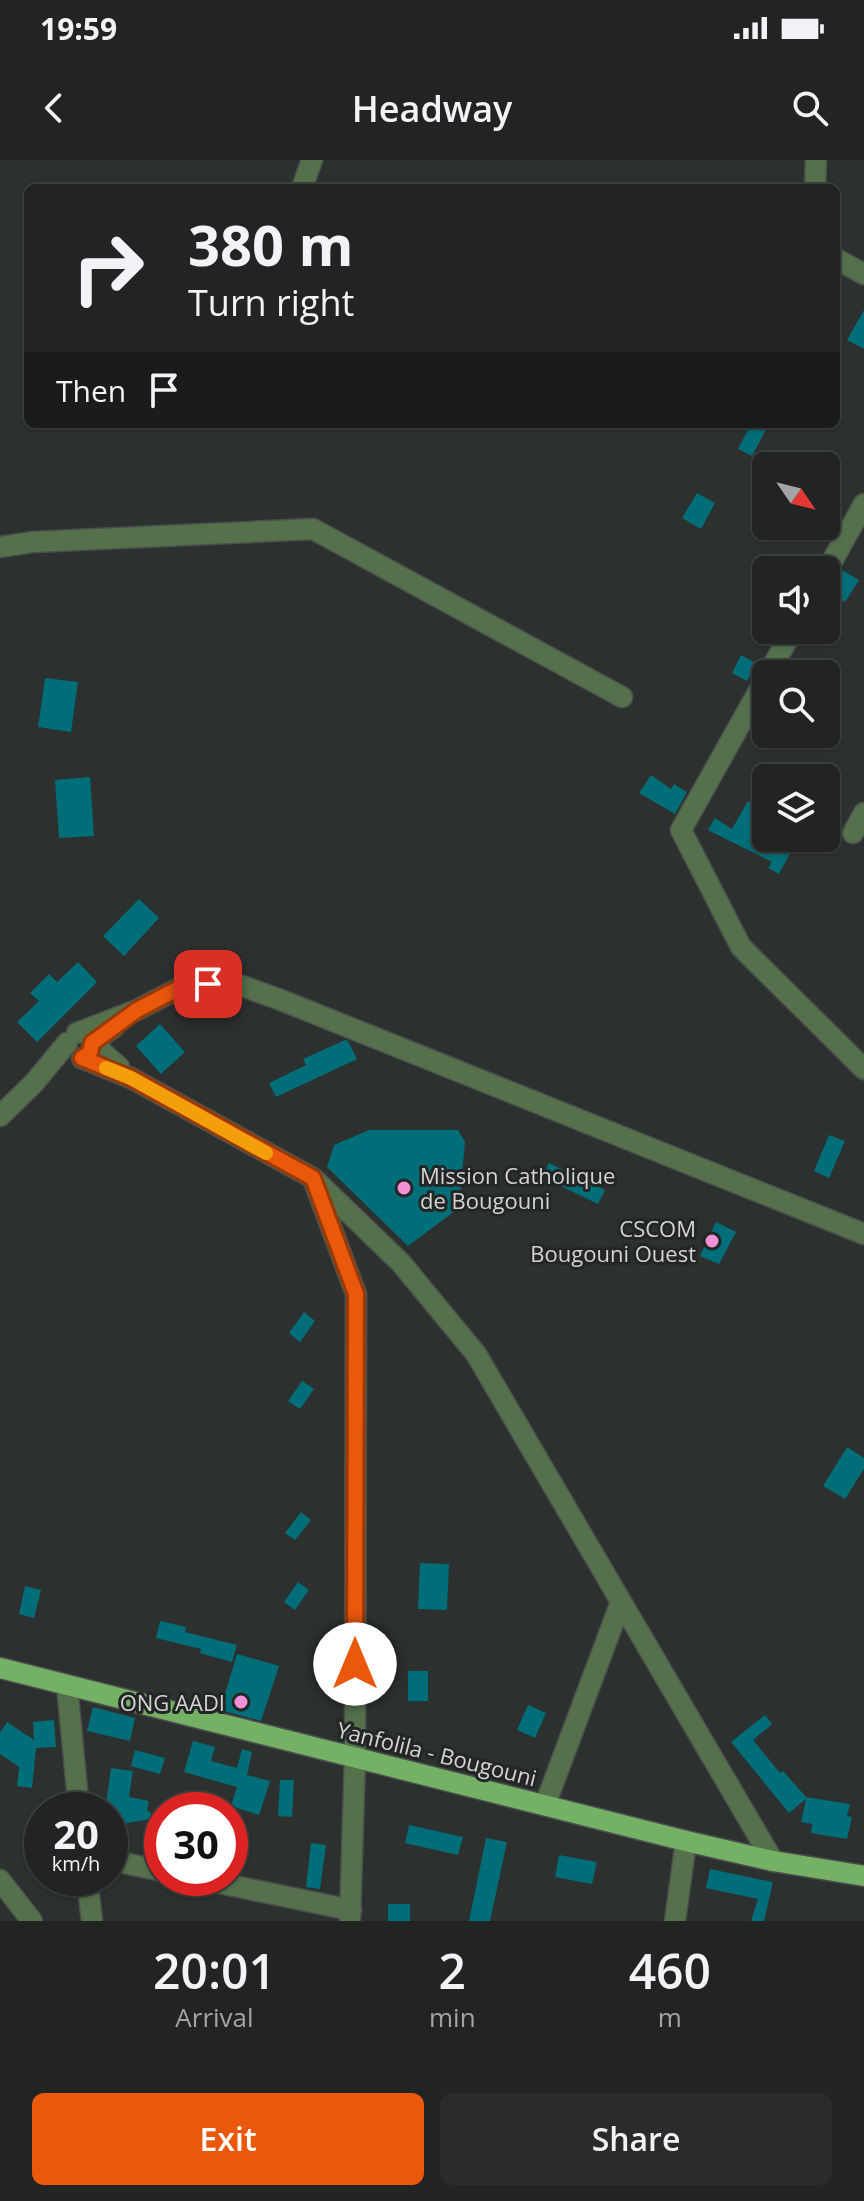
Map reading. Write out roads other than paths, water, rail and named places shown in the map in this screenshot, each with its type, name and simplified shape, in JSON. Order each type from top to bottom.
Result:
[{"type":"main road","name":"Yanfolila - Bougouni","points":[[0,1668],[686,1841],[773,1861],[862,1873]]},
{"type":"street","points":[[303,184],[312,160]]},
{"type":"street","points":[[815,184],[816,160]]},
{"type":"street","points":[[840,261],[864,274]]},
{"type":"street","points":[[835,556],[864,504]]},
{"type":"street","points":[[0,547],[33,542],[313,529],[622,697]]},
{"type":"street","points":[[752,703],[681,830],[741,947],[864,1069]]},
{"type":"street","points":[[853,833],[864,813]]},
{"type":"street","points":[[0,1116],[34,1083],[79,1047],[137,1010],[185,985],[231,982],[864,1234]]},
{"type":"street","points":[[79,1047],[313,1178],[401,1263],[476,1354],[773,1861]]},
{"type":"street","points":[[248,1891],[350,1916],[355,1756],[356,1294],[313,1178]]},
{"type":"street","points":[[545,1805],[621,1602]]},
{"type":"street","points":[[67,1686],[77,1792]]},
{"type":"street","points":[[675,1921],[686,1841]]},
{"type":"street","points":[[0,1880],[32,1921]]},
{"type":"street","points":[[89,1896],[92,1921]]},
{"type":"place","name":"Mission Catholique de Bougouni","points":[[404,1188]]},
{"type":"place","name":"CSCOM Bougouni Ouest","points":[[712,1241]]},
{"type":"place","name":"ONG AADI","points":[[241,1702]]}]
